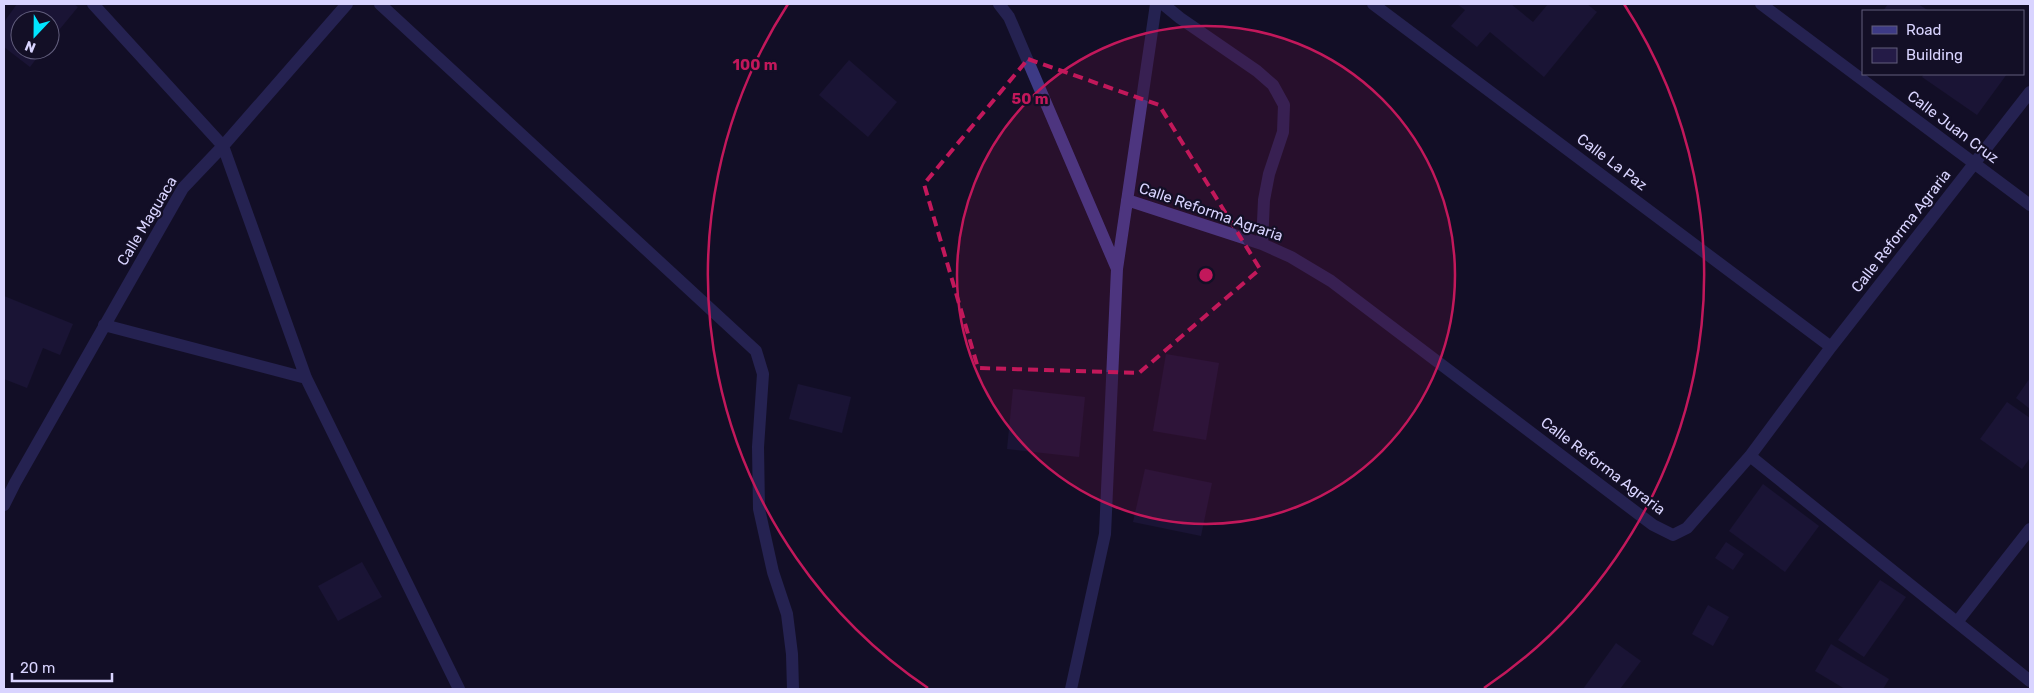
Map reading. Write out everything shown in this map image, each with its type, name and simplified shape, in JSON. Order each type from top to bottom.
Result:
[{"type":"street","points":[[93,4],[223,146],[306,378],[459,689]]},
{"type":"street","name":"Calle Maguaca","points":[[4,506],[15,483],[182,188],[223,146],[347,4]]},
{"type":"street","points":[[380,4],[756,351],[763,374],[758,447],[758,510],[773,572],[787,614],[792,654],[793,689]]},
{"type":"street","points":[[999,4],[1009,17],[1117,269]]},
{"type":"street","points":[[1071,689],[1105,534],[1117,269],[1156,4]]},
{"type":"street","points":[[1163,4],[1273,85],[1284,105],[1283,132],[1269,174],[1264,200],[1262,244]]},
{"type":"street","name":"Calle La Paz","points":[[1373,4],[1831,347]]},
{"type":"street","name":"Calle Juan Cruz","points":[[1761,4],[2030,204]]},
{"type":"street","name":"Calle Reforma Agraria","points":[[1127,200],[1262,244],[1291,257],[1332,281],[1653,525],[1673,535],[1687,528],[1750,456],[1831,347],[2030,92]]},
{"type":"street","points":[[104,326],[306,378]]},
{"type":"street","points":[[1750,456],[2030,681]]},
{"type":"street","points":[[1957,622],[2030,529]]},
{"type":"highlighted area","points":[[1028,59],[1159,105],[1260,269],[1139,373],[978,368],[924,184]]},
{"type":"building","points":[[17,4],[74,4],[78,7],[60,29],[60,10],[13,10]]},
{"type":"building","points":[[1457,4],[1511,4],[1533,22],[1548,4],[1587,4],[1597,12],[1544,77],[1490,32],[1477,47],[1451,26],[1465,10]]},
{"type":"building","points":[[1888,4],[1918,4],[1927,10],[1884,10]]},
{"type":"building","points":[[10,14],[10,52],[4,47],[4,22]]},
{"type":"building","points":[[21,60],[35,60],[30,67]]},
{"type":"building","points":[[849,60],[897,102],[868,137],[819,95]]},
{"type":"building","points":[[1923,75],[2006,75],[1977,115],[1922,77]]},
{"type":"building","points":[[4,296],[73,324],[60,355],[43,348],[27,388],[4,379]]},
{"type":"building","points":[[1166,354],[1219,363],[1206,440],[1153,431]]},
{"type":"building","points":[[2030,378],[2030,409],[2016,398]]},
{"type":"building","points":[[798,384],[851,397],[842,433],[789,419]]},
{"type":"building","points":[[1013,389],[1085,397],[1079,457],[1007,449]]},
{"type":"building","points":[[2007,402],[2030,418],[2030,458],[2022,469],[1980,439]]},
{"type":"building","points":[[1145,469],[1212,483],[1201,536],[1133,522]]},
{"type":"building","points":[[1763,484],[1819,526],[1785,572],[1729,531]]},
{"type":"building","points":[[1726,542],[1744,554],[1733,570],[1715,558]]},
{"type":"building","points":[[362,562],[382,597],[338,621],[318,586]]},
{"type":"building","points":[[1880,580],[1906,597],[1864,657],[1838,640]]},
{"type":"building","points":[[1708,605],[1729,617],[1713,646],[1692,634]]},
{"type":"building","points":[[1616,643],[1641,661],[1620,689],[1583,689]]},
{"type":"building","points":[[1831,644],[1889,679],[1883,689],[1845,689],[1815,671]]}]
